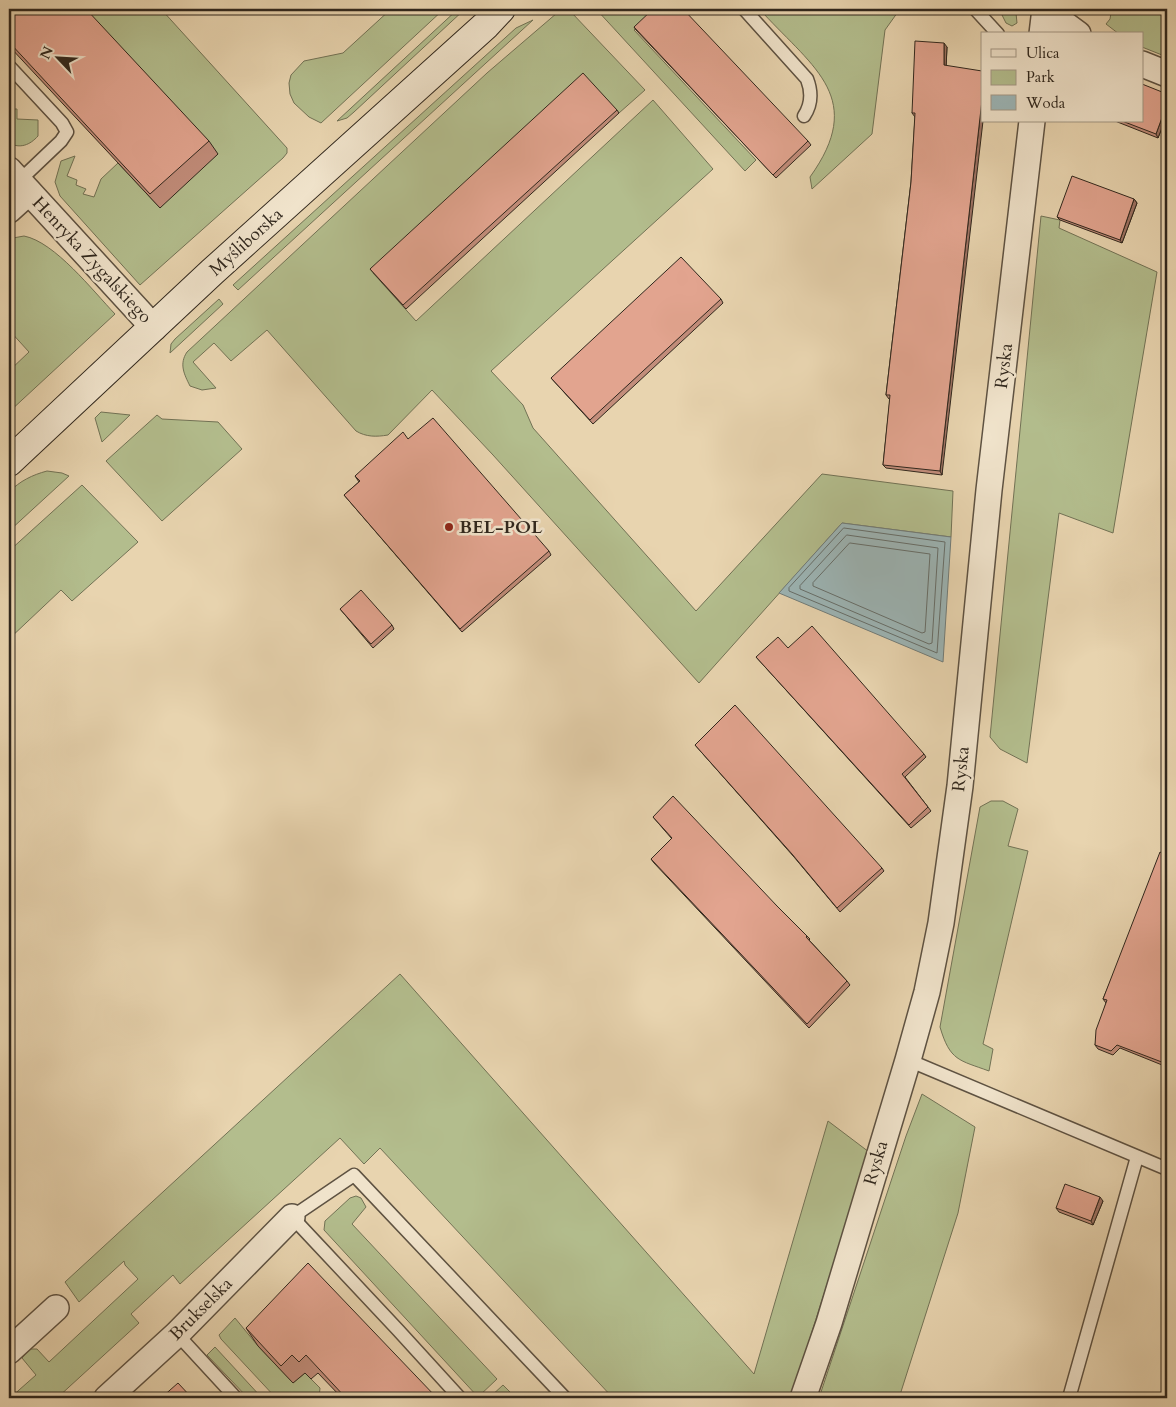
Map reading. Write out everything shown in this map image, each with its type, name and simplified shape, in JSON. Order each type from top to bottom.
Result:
[{"type":"main road","name":"Myśliborska","points":[[9,462],[219,266],[494,17],[510,9]]},
{"type":"street","points":[[1042,32],[1045,9]]},
{"type":"street","points":[[1045,9],[1075,32]]},
{"type":"street","points":[[1144,65],[1167,74]]},
{"type":"street","name":"Ryska","points":[[802,1398],[829,1323],[908,1060],[927,992],[941,924],[960,786],[989,490],[1032,122]]},
{"type":"street","points":[[9,210],[19,181]]},
{"type":"street","name":"Henryka Zygalskiego","points":[[19,181],[154,328]]},
{"type":"street","name":"Brukselska","points":[[108,1398],[177,1334],[292,1217]]},
{"type":"street","points":[[9,1351],[56,1308]]},
{"type":"lane","points":[[744,9],[807,79],[811,91],[811,100],[804,116]]},
{"type":"lane","points":[[975,9],[996,32]]},
{"type":"lane","points":[[9,66],[62,123],[67,132],[61,141],[19,181]]},
{"type":"lane","points":[[908,1060],[1167,1169]]},
{"type":"lane","points":[[1069,1398],[1137,1157]]},
{"type":"lane","points":[[460,1398],[292,1217],[354,1175],[565,1398]]},
{"type":"lane","points":[[177,1334],[236,1398]]},
{"type":"green space","points":[[83,9],[161,9],[287,148],[287,153],[283,158],[140,285],[60,196],[55,182],[61,161],[75,156],[67,176],[77,180],[76,185],[86,189],[83,194],[94,197],[101,179],[118,163],[160,208]]},
{"type":"green space","points":[[391,9],[444,9],[321,123],[309,117],[294,103],[290,94],[289,83],[291,75],[304,61],[343,53]]},
{"type":"green space","points":[[458,9],[465,9],[354,112],[347,118],[337,121]]},
{"type":"green space","points":[[596,9],[657,9],[634,30],[756,160],[745,171]]},
{"type":"green space","points":[[761,9],[900,9],[885,30],[872,134],[812,189],[810,177],[826,150],[834,126],[833,106],[827,87],[815,69]]},
{"type":"green space","points":[[999,9],[1014,9],[1017,23],[1012,26],[1006,23]]},
{"type":"green space","points":[[1108,9],[1167,9],[1167,57],[1144,48],[1144,32],[1116,32],[1106,24],[1110,19],[1111,13]]},
{"type":"green space","points":[[564,10],[571,12],[645,90],[619,113],[586,77],[373,273],[416,321],[653,100],[713,169],[491,371],[523,405],[533,428],[696,611],[822,474],[953,491],[951,537],[842,523],[699,683],[432,390],[388,435],[371,436],[356,431],[267,330],[231,361],[214,343],[193,362],[216,388],[202,390],[190,386],[183,369],[183,361],[187,352],[487,73],[557,13]]},
{"type":"green space","points":[[533,20],[238,290],[233,285],[516,28]]},
{"type":"green space","points":[[9,109],[17,109],[17,119],[38,120],[38,136],[32,142],[21,146],[9,143]]},
{"type":"green space","points":[[1041,216],[1060,220],[1059,228],[1157,272],[1113,533],[1059,513],[1027,763],[1000,749],[990,737]]},
{"type":"green space","points":[[24,236],[36,240],[61,257],[115,314],[9,412],[9,371],[29,352],[9,330],[9,240]]},
{"type":"green space","points":[[219,299],[223,304],[170,353],[171,344],[175,339]]},
{"type":"green space","points":[[101,412],[130,415],[102,442],[95,418]]},
{"type":"green space","points":[[157,415],[162,419],[218,422],[242,449],[162,521],[106,461]]},
{"type":"green space","points":[[47,471],[69,476],[9,531],[9,492],[26,479]]},
{"type":"green space","points":[[82,485],[138,542],[72,601],[61,590],[9,639],[9,551]]},
{"type":"green space","points":[[991,801],[1003,801],[1018,809],[1008,846],[1028,851],[983,1044],[993,1049],[989,1071],[957,1058],[948,1047],[940,1027],[980,807]]},
{"type":"green space","points":[[400,974],[754,1374],[828,1121],[869,1152],[791,1398],[613,1398],[380,1148],[364,1164],[340,1138],[180,1284],[173,1275],[131,1314],[139,1323],[57,1398],[10,1398],[36,1375],[22,1358],[29,1349],[37,1349],[49,1362],[138,1279],[125,1265],[124,1261],[79,1302],[65,1282]]},
{"type":"green space","points":[[922,1094],[975,1127],[958,1213],[899,1398],[819,1398],[906,1136]]},
{"type":"green space","points":[[356,1196],[361,1198],[366,1207],[352,1224],[497,1379],[478,1397],[324,1230],[325,1221],[350,1198]]},
{"type":"green space","points":[[235,1318],[293,1383],[305,1373],[320,1388],[319,1398],[276,1398],[221,1339],[219,1335]]},
{"type":"green space","points":[[215,1347],[262,1398],[248,1398],[207,1355]]},
{"type":"green space","points":[[503,1385],[516,1398],[489,1398]]},
{"type":"water","points":[[842,523],[951,537],[943,662],[779,593]]},
{"type":"building","points":[[9,9],[86,9],[209,141],[150,194],[9,42]]},
{"type":"building","points":[[653,9],[683,9],[808,141],[773,175],[634,27]]},
{"type":"building","points":[[915,41],[944,43],[944,65],[981,71],[981,109],[940,471],[883,465],[890,395],[886,395],[911,182],[915,113],[912,113]]},
{"type":"building","points":[[583,73],[617,110],[403,305],[370,269]]},
{"type":"building","points":[[1144,85],[1167,94],[1167,104],[1156,134],[1125,122],[1144,122]]},
{"type":"building","points":[[1072,176],[1134,199],[1120,240],[1057,217]]},
{"type":"building","points":[[681,257],[721,299],[590,420],[551,378]]},
{"type":"building","name":"BEL-POL","points":[[433,418],[549,551],[460,629],[344,495],[360,481],[355,476],[403,432],[408,439]]},
{"type":"building","points":[[361,590],[392,625],[371,644],[340,609]]},
{"type":"building","points":[[812,626],[924,754],[902,774],[928,807],[909,825],[756,657],[778,637],[788,648]]},
{"type":"building","points":[[735,705],[882,868],[837,908],[792,854],[695,745]]},
{"type":"building","points":[[673,796],[807,936],[847,981],[807,1024],[651,859],[672,838],[653,817]]},
{"type":"building","points":[[1167,847],[1167,1064],[1117,1045],[1111,1051],[1095,1045],[1096,1030],[1107,1000],[1103,999],[1160,852],[1164,854]]},
{"type":"building","points":[[1065,1184],[1100,1197],[1091,1221],[1056,1208]]},
{"type":"building","points":[[308,1263],[437,1398],[358,1398],[353,1393],[346,1398],[306,1355],[299,1362],[292,1355],[281,1366],[246,1328]]},
{"type":"building","points":[[178,1383],[192,1398],[161,1398]]},
{"type":"place","name":"BEL-POL","points":[[449,527]]}]
